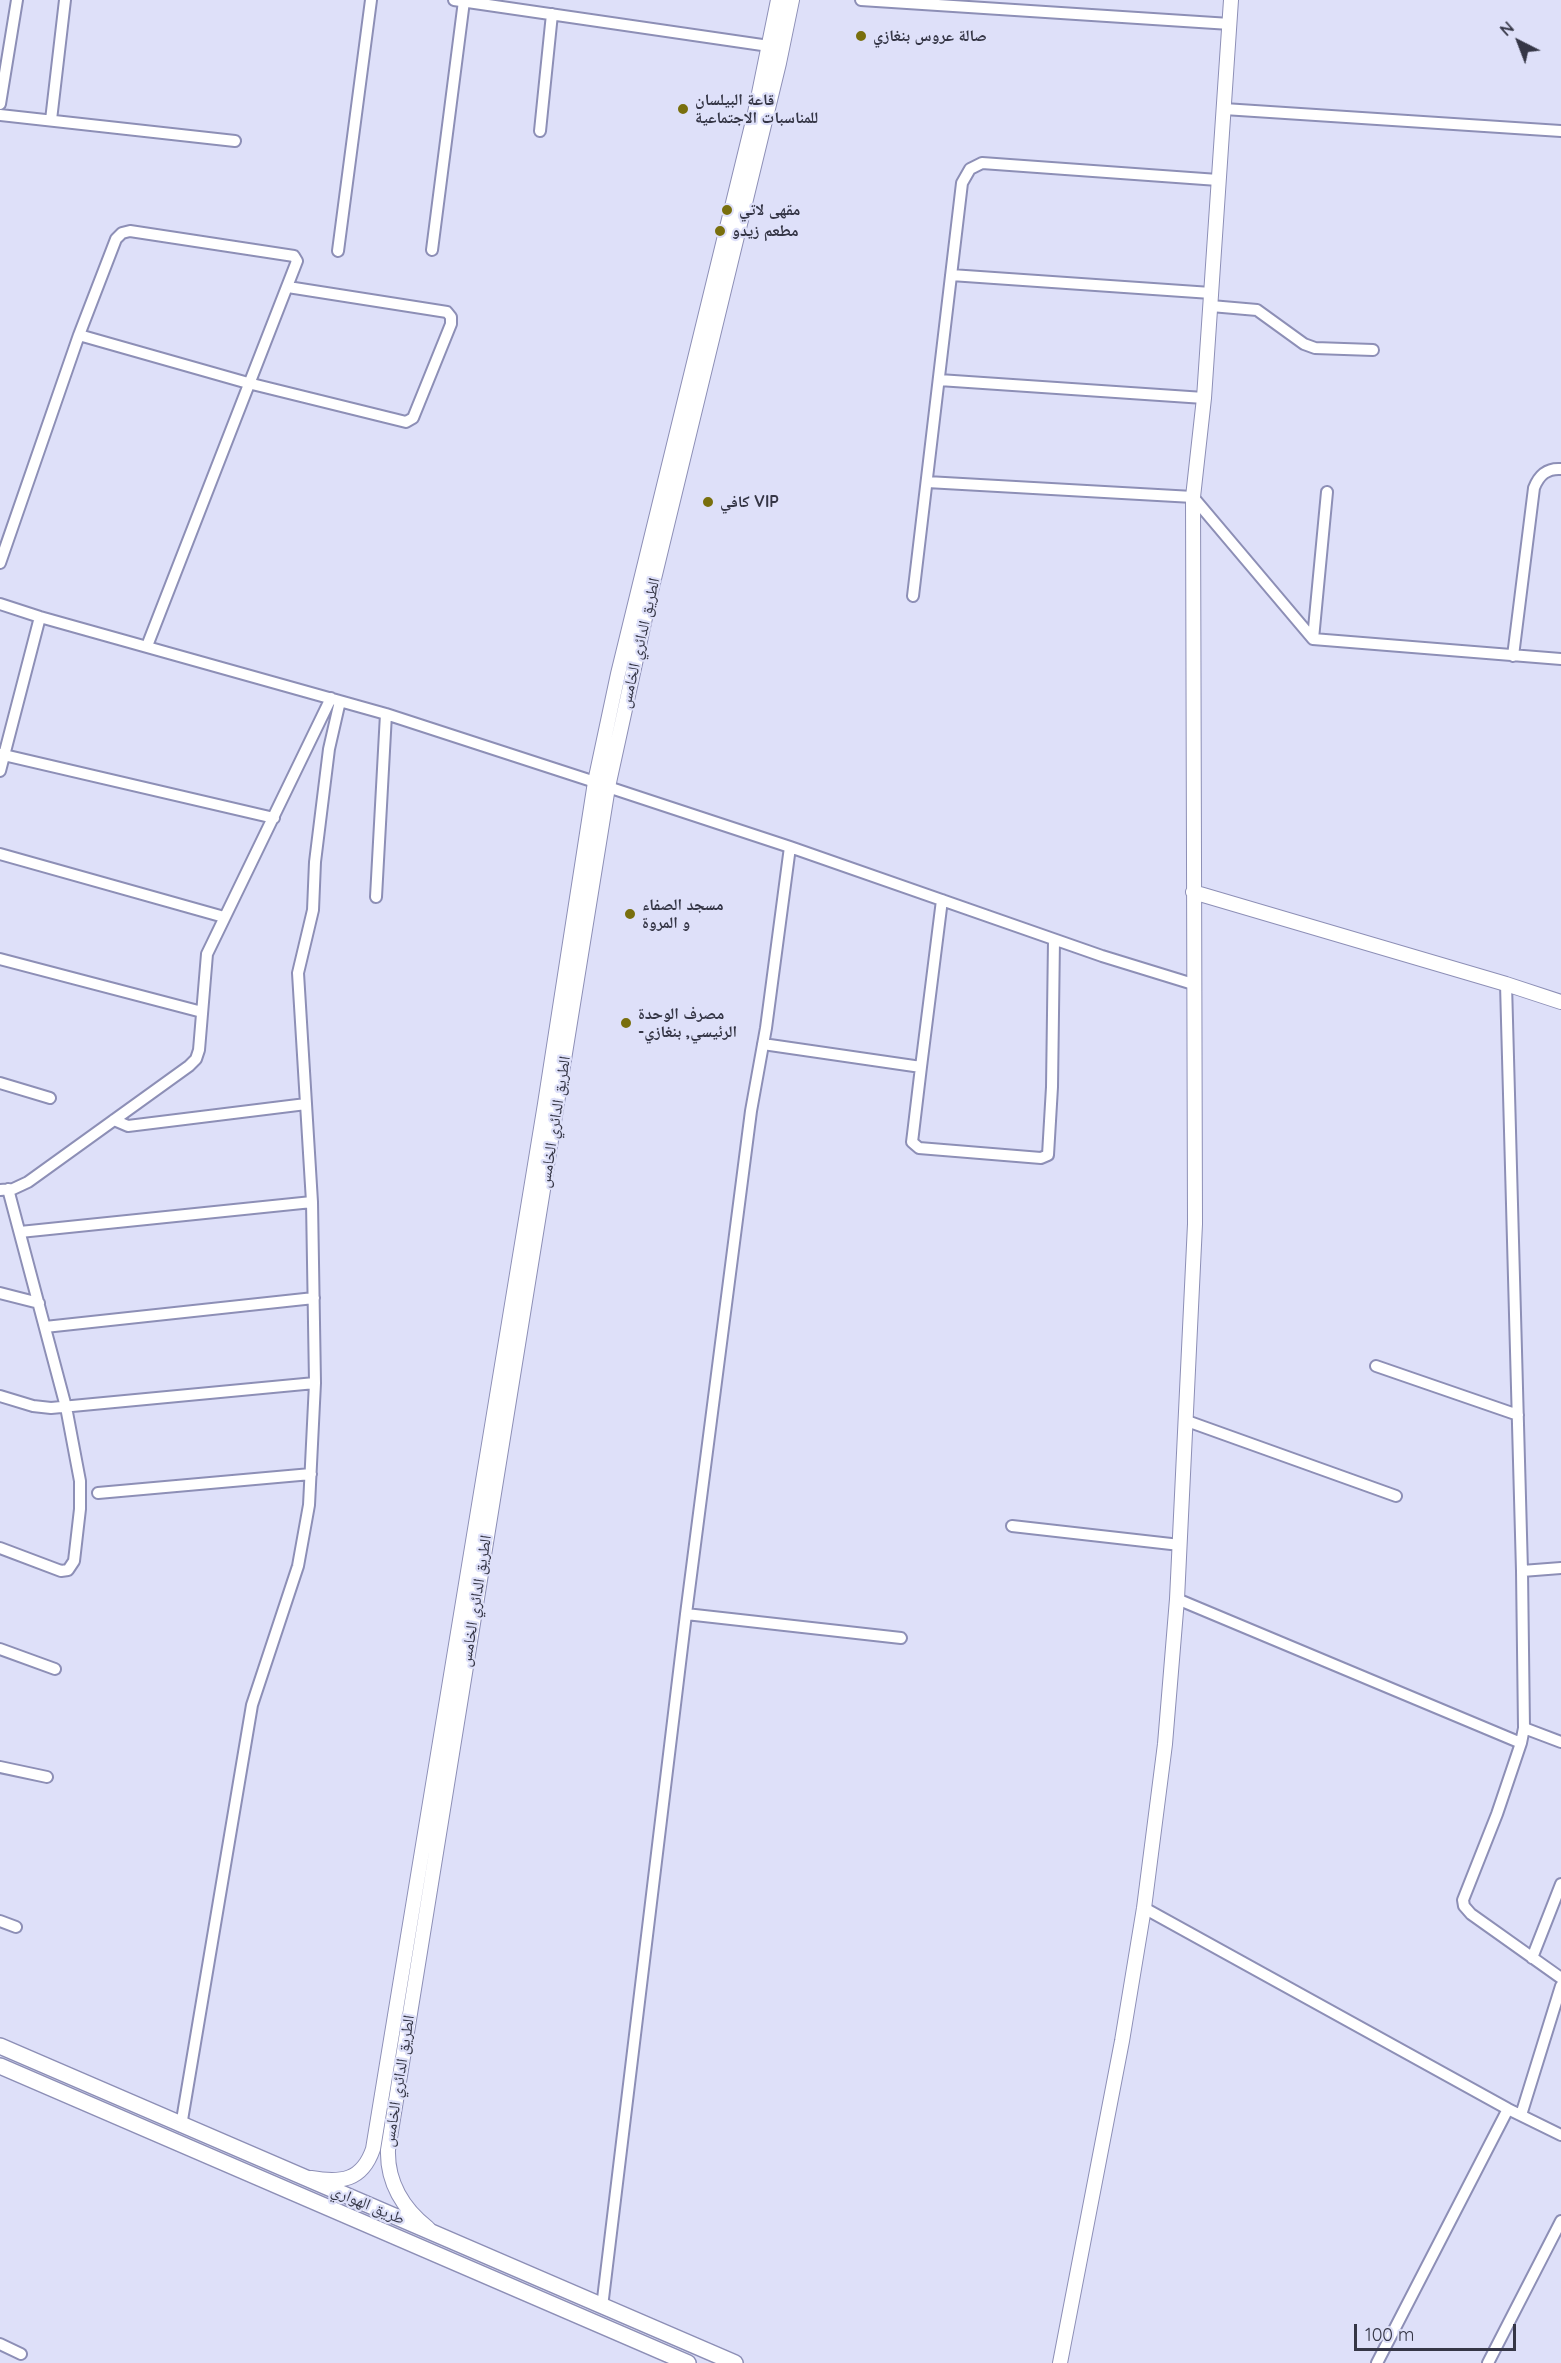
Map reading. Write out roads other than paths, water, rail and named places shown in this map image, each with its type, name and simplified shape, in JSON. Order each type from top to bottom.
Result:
[{"type":"highway","name":"طريق الهواري","points":[[0,2046],[735,2363]]},
{"type":"highway","name":"طريق الهواري","points":[[0,2066],[686,2362]]},
{"type":"highway","points":[[686,2362],[692,2344]]},
{"type":"main road","name":"الطريق الدائري الخامس","points":[[440,2235],[420,2222],[398,2194],[390,2172],[388,2150],[464,1635],[621,663],[714,285],[778,0]]},
{"type":"main road","name":"الطريق الدائري الخامس","points":[[602,784],[779,63],[792,0]]},
{"type":"main road","points":[[1060,2363],[1122,2041],[1144,1908],[1165,1744],[1177,1599],[1195,1224],[1193,497],[1204,398],[1231,0]]},
{"type":"main road","points":[[1194,892],[1561,1002]]},
{"type":"main road","name":"الطريق الدائري الخامس","points":[[300,2176],[339,2180],[351,2177],[366,2164],[373,2149],[464,1635]]},
{"type":"street","points":[[0,104],[17,0]]},
{"type":"street","points":[[51,120],[65,0]]},
{"type":"street","points":[[338,251],[371,0]]},
{"type":"street","points":[[861,0],[1230,24]]},
{"type":"street","points":[[432,250],[459,1],[769,46]]},
{"type":"street","points":[[540,131],[552,14]]},
{"type":"street","points":[[1224,109],[1561,131]]},
{"type":"street","points":[[0,115],[235,141]]},
{"type":"street","points":[[914,596],[962,183],[970,169],[982,163],[1218,180]]},
{"type":"street","points":[[0,563],[79,335],[116,239],[122,233],[130,231],[294,256],[297,261],[288,287],[248,383],[147,646]]},
{"type":"street","points":[[951,275],[1211,300],[1257,310],[1304,344],[1315,348],[1373,350]]},
{"type":"street","points":[[79,335],[248,383],[406,422],[413,418],[451,324],[451,317],[447,312],[288,287]]},
{"type":"street","points":[[939,380],[1204,398]]},
{"type":"street","points":[[1514,656],[1534,488],[1541,475],[1549,470],[1561,469]]},
{"type":"street","points":[[927,482],[1193,497],[1313,639],[1561,659]]},
{"type":"street","points":[[1313,639],[1327,492]]},
{"type":"street","points":[[0,604],[386,714],[790,847],[1054,940],[1193,984]]},
{"type":"street","points":[[0,771],[2,754],[40,617]]},
{"type":"street","points":[[0,1548],[61,1571],[68,1570],[73,1565],[81,1490],[66,1407],[20,1232],[4,1190],[28,1182],[192,1063],[199,1050],[207,954],[335,700]]},
{"type":"street","points":[[181,2126],[252,1704],[298,1566],[309,1505],[315,1383],[312,1202],[298,973],[313,910],[315,862],[335,700]]},
{"type":"street","points":[[375,897],[386,714]]},
{"type":"street","points":[[2,754],[274,818]]},
{"type":"street","points":[[602,2307],[686,1614],[751,1111],[763,1044],[790,847]]},
{"type":"street","points":[[0,854],[224,917]]},
{"type":"street","points":[[942,900],[912,1142],[919,1148],[1041,1158],[1048,1155],[1052,1087],[1054,940]]},
{"type":"street","points":[[0,959],[202,1012]]},
{"type":"street","points":[[1506,984],[1524,1728],[1497,1814],[1462,1900],[1471,1914],[1561,1978]]},
{"type":"street","points":[[763,1044],[921,1067]]},
{"type":"street","points":[[0,1083],[50,1098]]},
{"type":"street","points":[[114,1120],[128,1126],[306,1104]]},
{"type":"street","points":[[20,1232],[312,1202]]},
{"type":"street","points":[[0,1293],[39,1303]]},
{"type":"street","points":[[45,1327],[314,1299]]},
{"type":"street","points":[[1376,1366],[1518,1415]]},
{"type":"street","points":[[0,1396],[42,1407],[66,1407],[315,1383]]},
{"type":"street","points":[[1186,1421],[1396,1496]]},
{"type":"street","points":[[98,1492],[311,1474]]},
{"type":"street","points":[[1012,1526],[1180,1545]]},
{"type":"street","points":[[1522,1571],[1561,1568]]},
{"type":"street","points":[[1177,1599],[1521,1743]]},
{"type":"street","points":[[686,1614],[901,1638]]},
{"type":"street","points":[[0,1649],[55,1669]]},
{"type":"street","points":[[1524,1728],[1561,1742]]},
{"type":"street","points":[[0,1767],[47,1778]]},
{"type":"street","points":[[1532,1958],[1561,1884]]},
{"type":"street","points":[[1144,1908],[1508,2109],[1561,2135]]},
{"type":"street","points":[[0,1921],[16,1927]]},
{"type":"street","points":[[1521,2115],[1561,1986]]},
{"type":"street","points":[[1377,2363],[1508,2109]]},
{"type":"street","points":[[1488,2363],[1561,2222]]},
{"type":"street","points":[[0,2344],[21,2354]]},
{"type":"place","name":"صالة عروس بنغازي","points":[[861,36]]},
{"type":"place","name":"قاعة البيلسان للمناسبات الاجتماعية","points":[[683,109]]},
{"type":"place","name":"مقهى لاتي","points":[[727,210]]},
{"type":"place","name":"مطعم زيدو","points":[[720,231]]},
{"type":"place","name":"كافي VIP","points":[[708,502]]},
{"type":"place","name":"مسجد الصفاء و المروة","points":[[630,914]]},
{"type":"place","name":"مصرف الوحدة -الرئيسي, بنغازي","points":[[626,1023]]}]
